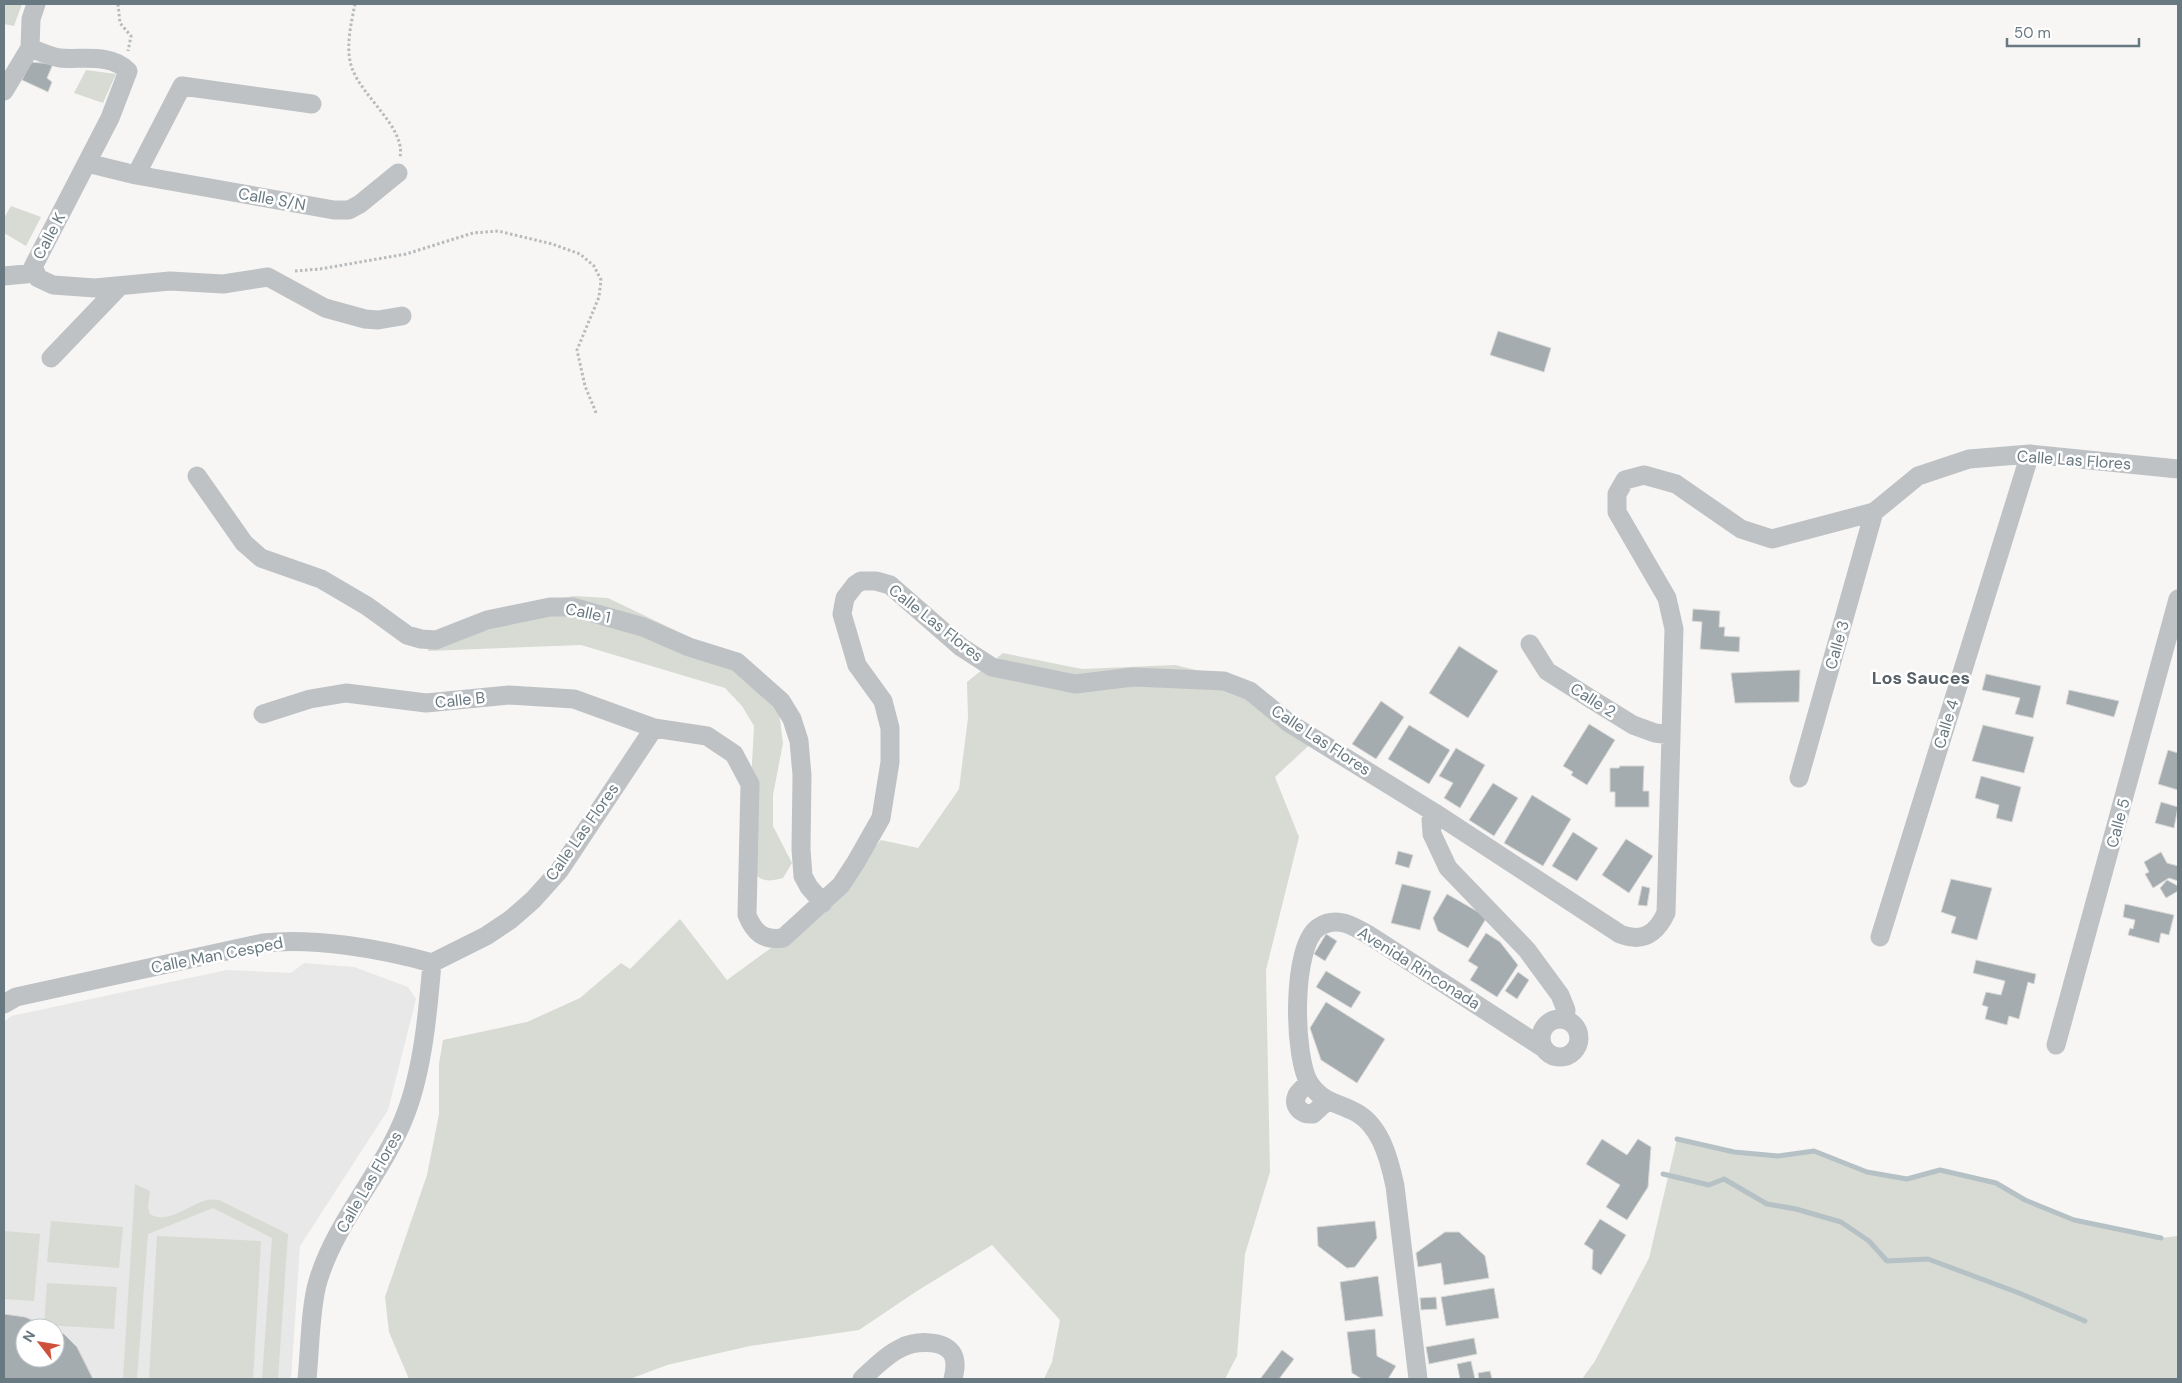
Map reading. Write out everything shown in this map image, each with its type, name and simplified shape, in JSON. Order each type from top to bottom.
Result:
[{"type":"street","points":[[4,91],[30,48],[30,19],[36,4]]},
{"type":"street","points":[[30,48],[58,58],[98,59],[120,63],[125,67]]},
{"type":"street","name":"Calle K","points":[[125,67],[128,71],[122,88],[87,163],[33,267],[38,278],[53,285],[95,288],[170,281],[223,284],[268,277]]},
{"type":"street","points":[[136,175],[182,86],[312,104]]},
{"type":"street","name":"Calle S/N","points":[[87,163],[136,175],[334,210],[349,210],[360,204],[398,173]]},
{"type":"street","points":[[4,276],[36,273]]},
{"type":"street","points":[[268,277],[326,308],[364,319],[378,320],[402,316]]},
{"type":"street","points":[[51,358],[120,286]]},
{"type":"street","name":"Calle Las Flores","points":[[307,1379],[318,1281],[342,1226],[396,1138],[407,1111],[427,1022],[432,963],[486,936],[510,920],[533,900],[559,871],[654,728],[707,736],[734,754],[743,767],[750,784],[747,915],[752,928],[766,938],[783,938],[841,885],[881,818],[890,762],[890,728],[883,702],[856,665],[843,620],[842,605],[845,598],[855,585],[864,580],[876,580],[890,585],[961,647],[992,667],[1075,684],[1133,677],[1224,681],[1250,691],[1289,723],[1434,813],[1620,934],[1636,938],[1646,937],[1660,925],[1666,913],[1674,629],[1667,598],[1617,512],[1616,494],[1625,480],[1644,475],[1676,484],[1741,529],[1772,539],[1874,512],[1918,476],[1969,459],[2030,454],[2178,468]]},
{"type":"street","name":"Calle 4","points":[[1880,937],[2030,454]]},
{"type":"street","name":"Calle 1","points":[[197,476],[244,543],[261,558],[321,579],[367,606],[407,635],[421,639],[436,640],[487,620],[550,607],[572,607],[643,627],[689,647],[737,662],[781,701],[792,719],[800,741],[803,876],[809,888],[823,903]]},
{"type":"street","name":"Calle 3","points":[[1799,778],[1874,512]]},
{"type":"street","name":"Calle 5","points":[[2056,1045],[2178,599]]},
{"type":"street","name":"Calle 2","points":[[1530,644],[1547,671],[1590,699],[1633,725],[1655,733],[1670,735]]},
{"type":"street","name":"Calle B","points":[[263,714],[310,699],[346,693],[426,704],[509,695],[574,699],[654,728]]},
{"type":"street","name":"Avenida Rinconada","points":[[1309,1083],[1301,1051],[1297,1014],[1301,960],[1310,935],[1315,930],[1329,923],[1345,923],[1356,928],[1546,1030],[1566,1010],[1560,994],[1527,950],[1448,868],[1432,834],[1431,819],[1434,813]]},
{"type":"street","name":"Calle Man Cesped","points":[[4,1004],[16,997],[253,945],[282,941],[308,942],[399,954],[432,963]]},
{"type":"street","points":[[1327,1101],[1313,1114],[1300,1111],[1296,1098],[1309,1083],[1327,1101],[1353,1110],[1369,1122],[1380,1137],[1390,1163],[1396,1186],[1418,1379]]},
{"type":"street","points":[[862,1379],[900,1348],[912,1343],[923,1343],[942,1346],[952,1353],[956,1367],[953,1379]]},
{"type":"path","points":[[118,4],[120,23],[131,36],[125,67]]},
{"type":"path","points":[[355,4],[350,30],[351,66],[360,87],[395,130],[402,151],[398,173]]},
{"type":"path","points":[[268,277],[290,271],[320,269],[406,254],[473,233],[498,231],[552,244],[580,254],[594,266],[601,280],[599,297],[577,350],[585,386],[597,415]]},
{"type":"shaded area","points":[[4,4],[22,4],[14,26],[4,24]]},
{"type":"shaded area","points":[[86,70],[116,74],[103,103],[74,93]]},
{"type":"shaded area","points":[[11,206],[41,217],[26,246],[4,233],[4,218]]},
{"type":"shaded area","points":[[574,596],[608,598],[743,663],[779,712],[783,743],[773,795],[773,826],[792,863],[783,878],[765,880],[757,876],[747,860],[754,726],[742,706],[725,688],[581,645],[428,651],[429,635],[486,613]]},
{"type":"shaded area","points":[[1003,653],[1082,669],[1175,665],[1242,681],[1318,737],[1275,777],[1299,837],[1266,970],[1270,1172],[1245,1254],[1237,1356],[1225,1379],[1044,1379],[1052,1362],[1060,1320],[992,1245],[917,1291],[859,1330],[750,1346],[667,1365],[630,1379],[409,1379],[389,1332],[385,1297],[427,1175],[439,1114],[439,1064],[443,1040],[527,1022],[580,998],[621,963],[630,969],[680,919],[727,980],[819,913],[881,840],[918,848],[959,789],[968,718],[967,682]]},
{"type":"shaded area","points":[[304,963],[354,967],[408,987],[416,999],[388,1110],[300,1246],[291,1379],[4,1379],[4,1022],[11,1016],[227,970],[291,973]]},
{"type":"shaded area","points":[[1677,1139],[1734,1152],[1778,1156],[1814,1151],[1867,1172],[1907,1179],[1940,1170],[1996,1183],[2025,1200],[2074,1220],[2161,1238],[2178,1236],[2178,1379],[1582,1379],[1595,1361],[1649,1258]]},
{"type":"shaded area","points":[[135,1184],[150,1191],[148,1207],[150,1214],[157,1217],[179,1213],[207,1200],[219,1200],[288,1234],[278,1379],[262,1379],[272,1238],[213,1208],[148,1234],[137,1379],[123,1379]]},
{"type":"shaded area","points":[[51,1221],[123,1227],[119,1268],[47,1262]]},
{"type":"shaded area","points":[[4,1231],[40,1234],[34,1301],[4,1299]]},
{"type":"shaded area","points":[[157,1236],[261,1241],[253,1379],[149,1379]]},
{"type":"shaded area","points":[[47,1283],[117,1287],[114,1329],[65,1326],[65,1318],[44,1318]]},
{"type":"building","points":[[31,62],[53,64],[47,78],[52,82],[48,92],[22,80]]},
{"type":"building","points":[[1498,331],[1551,348],[1544,372],[1490,355]]},
{"type":"building","points":[[1693,609],[1720,611],[1719,627],[1725,627],[1724,636],[1740,637],[1739,652],[1700,649],[1702,622],[1692,621]]},
{"type":"building","points":[[1459,646],[1498,671],[1468,718],[1429,693]]},
{"type":"building","points":[[1800,670],[1799,702],[1735,703],[1731,673]]},
{"type":"building","points":[[1986,674],[2041,686],[2033,718],[2015,714],[2020,698],[1982,690]]},
{"type":"building","points":[[2069,690],[2119,701],[2114,717],[2066,704]]},
{"type":"building","points":[[1381,701],[1404,717],[1376,759],[1352,744]]},
{"type":"building","points":[[1589,724],[1615,740],[1587,785],[1571,775],[1573,772],[1563,766]]},
{"type":"building","points":[[1409,725],[1450,750],[1429,784],[1388,759]]},
{"type":"building","points":[[1983,725],[2034,737],[2024,773],[1972,761]]},
{"type":"building","points":[[1456,748],[1485,765],[1460,808],[1444,798],[1453,783],[1439,776]]},
{"type":"building","points":[[2168,750],[2178,753],[2178,790],[2158,784]]},
{"type":"building","points":[[1620,766],[1644,766],[1643,791],[1649,791],[1649,807],[1615,807],[1615,792],[1610,792],[1610,768],[1619,768]]},
{"type":"building","points":[[1981,776],[2021,787],[2012,822],[1996,818],[1999,805],[1975,798]]},
{"type":"building","points":[[1493,783],[1518,798],[1494,836],[1469,820]]},
{"type":"building","points":[[1532,795],[1571,819],[1543,866],[1504,843]]},
{"type":"building","points":[[2161,802],[2178,807],[2174,828],[2155,823]]},
{"type":"building","points":[[1573,832],[1598,848],[1577,881],[1552,866]]},
{"type":"building","points":[[1626,839],[1653,856],[1629,893],[1602,875]]},
{"type":"building","points":[[1398,851],[1413,855],[1409,868],[1395,864]]},
{"type":"building","points":[[2161,852],[2167,863],[2178,866],[2178,881],[2169,878],[2153,888],[2145,874],[2149,872],[2144,862]]},
{"type":"building","points":[[1951,879],[1992,888],[1977,940],[1951,933],[1956,917],[1941,912]]},
{"type":"building","points":[[2167,880],[2178,886],[2178,891],[2166,898],[2160,888]]},
{"type":"building","points":[[1402,884],[1431,891],[1420,930],[1391,923]]},
{"type":"building","points":[[1642,886],[1650,888],[1647,906],[1638,905]]},
{"type":"building","points":[[1447,894],[1487,917],[1468,948],[1438,931],[1433,918]]},
{"type":"building","points":[[2125,904],[2174,915],[2169,935],[2161,933],[2159,943],[2128,935],[2130,928],[2133,929],[2135,920],[2123,917]]},
{"type":"building","points":[[1486,933],[1500,942],[1518,965],[1497,997],[1470,980],[1478,967],[1468,961]]},
{"type":"building","points":[[1326,934],[1337,941],[1325,961],[1314,954]]},
{"type":"building","points":[[1976,960],[2036,974],[2034,984],[2028,982],[2019,1019],[2009,1016],[2007,1025],[1985,1019],[1988,1007],[1982,1005],[1986,992],[2001,995],[2005,981],[1973,973]]},
{"type":"building","points":[[1326,971],[1361,992],[1351,1008],[1316,987]]},
{"type":"building","points":[[1518,972],[1529,980],[1517,999],[1505,991]]},
{"type":"building","points":[[1326,1002],[1385,1039],[1357,1083],[1321,1060],[1310,1028]]},
{"type":"building","points":[[1602,1139],[1627,1155],[1638,1139],[1651,1147],[1648,1187],[1627,1220],[1606,1207],[1620,1185],[1586,1164]]},
{"type":"building","points":[[1600,1219],[1626,1235],[1601,1275],[1592,1269],[1593,1250],[1584,1244]]},
{"type":"building","points":[[1375,1221],[1377,1238],[1355,1267],[1347,1268],[1318,1246],[1317,1227]]},
{"type":"building","points":[[1445,1232],[1459,1232],[1485,1256],[1489,1278],[1444,1285],[1441,1263],[1418,1267],[1416,1253]]},
{"type":"building","points":[[1378,1276],[1383,1316],[1345,1321],[1340,1282]]},
{"type":"building","points":[[1494,1288],[1499,1318],[1446,1326],[1441,1297]]},
{"type":"building","points":[[1436,1297],[1437,1309],[1421,1310],[1420,1298]]},
{"type":"building","points":[[4,1314],[27,1318],[15,1318],[15,1368],[65,1368],[65,1335],[77,1347],[93,1379],[4,1379]]},
{"type":"building","points":[[1375,1329],[1377,1356],[1396,1366],[1388,1379],[1362,1379],[1352,1373],[1347,1332]]},
{"type":"building","points":[[1474,1338],[1477,1354],[1429,1364],[1426,1347]]},
{"type":"building","points":[[1282,1350],[1294,1359],[1279,1379],[1260,1379]]},
{"type":"building","points":[[1471,1361],[1475,1379],[1460,1379],[1457,1364]]},
{"type":"building","points":[[1490,1371],[1492,1379],[1479,1379],[1478,1373]]},
{"type":"waterway","points":[[1677,1139],[1734,1152],[1778,1156],[1814,1151],[1867,1172],[1907,1179],[1940,1170],[1996,1183],[2025,1200],[2074,1220],[2161,1238]]},
{"type":"waterway","points":[[1663,1174],[1709,1185],[1724,1179],[1767,1204],[1796,1209],[1841,1222],[1869,1241],[1887,1261],[1928,1259],[2019,1293],[2085,1321]]},
{"type":"district","name":"Los Sauces","points":[[1921,678]]}]
